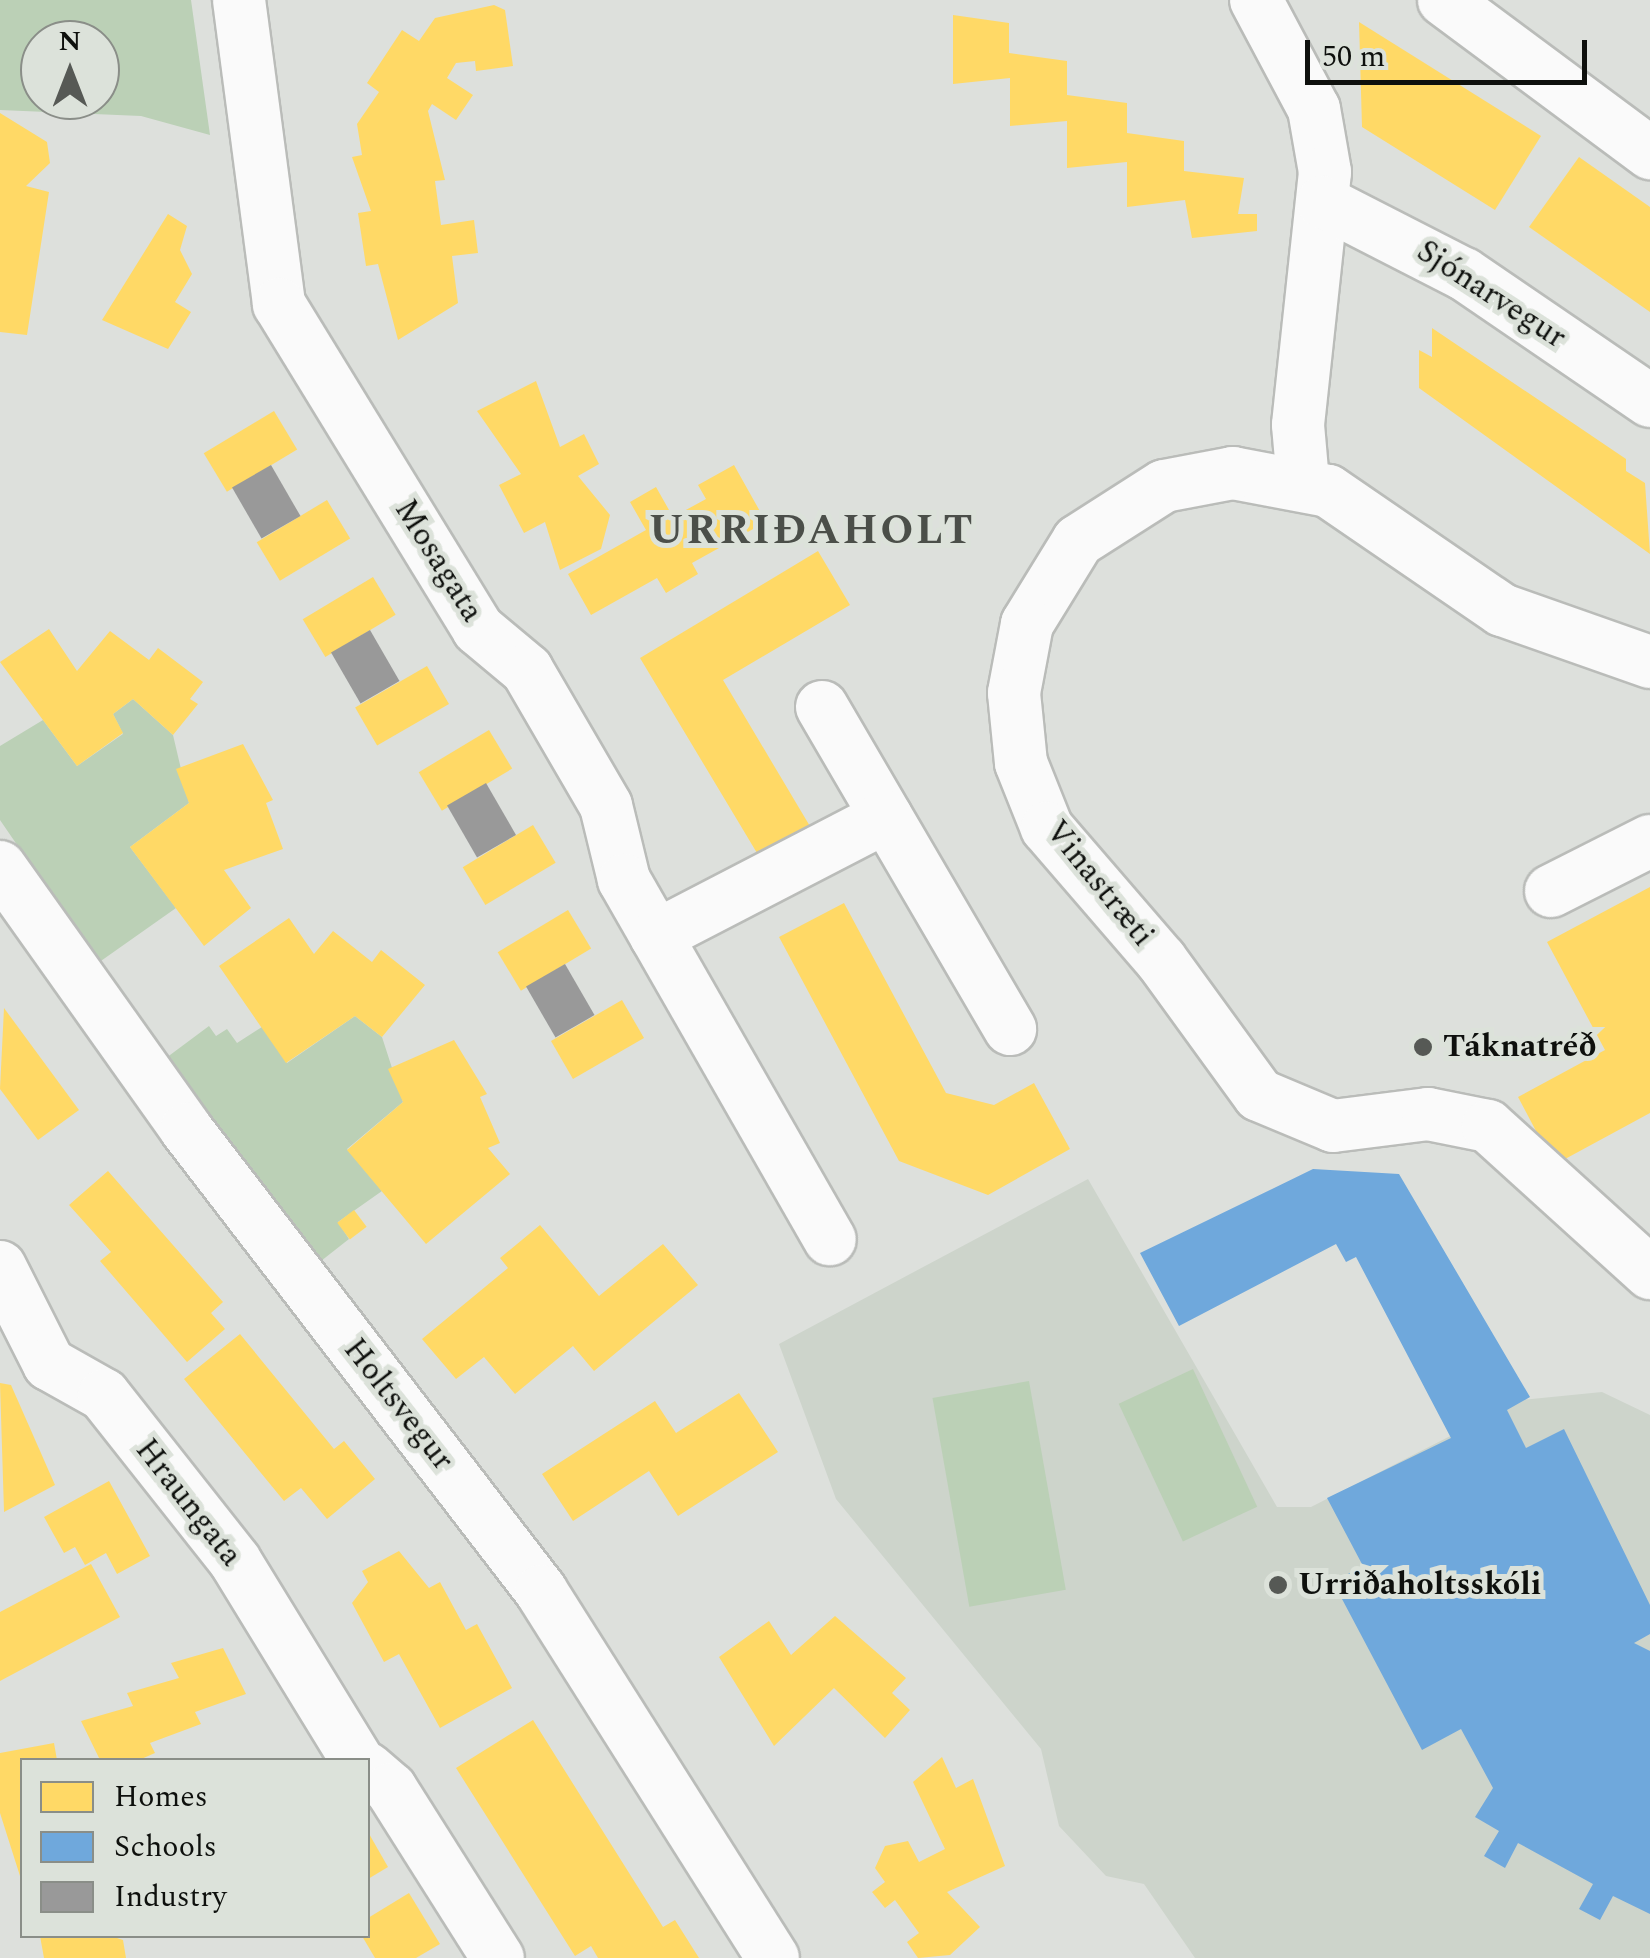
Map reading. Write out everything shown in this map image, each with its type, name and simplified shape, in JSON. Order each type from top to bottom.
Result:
[{"type":"street","name":"Mosagata","points":[[239,0],[279,304],[478,629],[527,670],[606,806],[624,880],[830,1239]]},
{"type":"street","points":[[1256,0],[1314,109],[1324,202],[1298,425],[1303,482]]},
{"type":"street","points":[[1444,0],[1650,153]]},
{"type":"street","name":"Sjónarvegur","points":[[1324,202],[1464,274],[1650,402]]},
{"type":"street","name":"Vinastræti","points":[[1650,662],[1502,610],[1352,503],[1303,482],[1233,473],[1182,481],[1132,500],[1078,541],[1040,594],[1018,658],[1016,728],[1032,796],[1068,857],[1274,1107],[1333,1126],[1448,1114],[1488,1126],[1650,1273]]},
{"type":"street","points":[[822,707],[1010,1029]]},
{"type":"street","points":[[656,936],[886,817]]},
{"type":"street","points":[[1551,891],[1650,841]]},
{"type":"street","name":"Holtsvegur","points":[[0,867],[186,1130],[541,1591],[772,1958]]},
{"type":"street","name":"Hraungata","points":[[0,1267],[49,1364],[104,1395],[235,1562],[355,1758]]},
{"type":"street","points":[[370,1772],[391,1789],[498,1958]]},
{"type":"shaded area","name":"Urriðaholtsskóli","points":[[1088,1179],[1277,1507],[1311,1507],[1521,1400],[1602,1392],[1650,1415],[1650,1958],[1195,1958],[1144,1884],[1106,1876],[1059,1826],[1041,1749],[836,1499],[779,1344]]},
{"type":"green space","points":[[0,0],[191,0],[210,135],[141,116],[120,115],[120,20],[20,20],[20,111],[0,110]]},
{"type":"green space","points":[[133,699],[173,735],[189,803],[130,847],[176,908],[98,963],[0,820],[0,746],[43,720],[77,766],[123,734],[113,714]]},
{"type":"green space","points":[[355,1016],[382,1037],[403,1102],[347,1149],[382,1191],[338,1222],[349,1239],[321,1261],[166,1058],[209,1026],[216,1036],[227,1029],[237,1043],[262,1027],[287,1063]]},
{"type":"green space","points":[[1193,1369],[1257,1507],[1183,1541],[1119,1404]]},
{"type":"green space","points":[[1029,1381],[1066,1590],[969,1607],[932,1398]]},
{"type":"building: Homes","points":[[494,5],[505,10],[513,66],[476,71],[475,61],[456,63],[447,78],[473,95],[456,120],[432,104],[428,111],[445,180],[435,181],[441,225],[474,220],[478,253],[452,256],[458,303],[398,340],[378,264],[366,266],[358,213],[371,211],[352,157],[362,155],[357,124],[379,92],[367,83],[402,30],[419,41],[435,18]]},
{"type":"building: Homes","points":[[953,15],[1009,23],[1009,53],[1067,61],[1067,95],[1127,103],[1127,133],[1184,141],[1184,171],[1244,178],[1238,214],[1257,214],[1257,231],[1192,238],[1185,200],[1127,207],[1127,162],[1067,168],[1067,121],[1010,126],[1010,78],[953,84]]},
{"type":"building: Homes","points":[[1359,22],[1541,136],[1495,210],[1362,127]]},
{"type":"building: Homes","points":[[0,113],[47,142],[50,163],[26,186],[49,192],[27,335],[0,332]]},
{"type":"building: Homes","points":[[1579,157],[1650,207],[1650,312],[1529,227]]},
{"type":"building: Homes","points":[[168,214],[187,226],[180,250],[192,274],[175,302],[191,312],[168,349],[102,320]]},
{"type":"building: Homes","points":[[1432,328],[1626,459],[1626,471],[1645,483],[1650,554],[1419,388],[1419,350],[1432,357]]},
{"type":"building: Homes","points":[[536,381],[560,447],[584,434],[599,464],[578,476],[610,515],[601,549],[560,570],[545,522],[524,533],[499,485],[521,474],[477,411]]},
{"type":"building: Homes","points":[[274,411],[297,450],[227,492],[204,453]]},
{"type":"building: Homes","points":[[734,465],[766,522],[692,563],[698,574],[666,593],[657,578],[591,615],[568,574],[646,530],[630,502],[656,487],[673,517],[706,499],[698,485]]},
{"type":"building: Homes","points":[[327,500],[350,539],[280,581],[257,542]]},
{"type":"building: Homes","points":[[818,551],[850,605],[723,680],[814,833],[763,863],[640,658]]},
{"type":"building: Homes","points":[[373,577],[396,615],[325,657],[303,619]]},
{"type":"building: Homes","points":[[49,629],[77,671],[110,631],[149,660],[158,648],[203,682],[190,699],[198,704],[173,735],[133,699],[113,714],[123,733],[77,766],[0,662]]},
{"type":"building: Homes","points":[[427,666],[449,704],[377,746],[355,708]]},
{"type":"building: Homes","points":[[489,730],[512,769],[442,811],[419,772]]},
{"type":"building: Homes","points":[[243,744],[273,800],[266,803],[283,849],[224,870],[251,908],[204,946],[130,847],[189,803],[176,769]]},
{"type":"building: Homes","points":[[533,825],[556,863],[485,905],[463,867]]},
{"type":"building: Homes","points":[[1650,887],[1650,1113],[1554,1165],[1518,1097],[1605,1050],[1547,942]]},
{"type":"building: Homes","points":[[844,903],[946,1093],[994,1105],[1034,1083],[1070,1149],[988,1195],[899,1161],[779,937]]},
{"type":"building: Homes","points":[[568,910],[591,949],[521,991],[498,952]]},
{"type":"building: Homes","points":[[289,918],[314,954],[333,931],[372,962],[381,950],[425,985],[382,1037],[355,1016],[286,1063],[219,966]]},
{"type":"building: Homes","points":[[622,1000],[644,1038],[573,1079],[551,1041]]},
{"type":"building: Homes","points":[[4,1008],[79,1110],[38,1140],[0,1089]]},
{"type":"building: Homes","points":[[454,1040],[487,1094],[480,1097],[500,1143],[488,1148],[510,1174],[426,1244],[347,1150],[403,1102],[388,1069]]},
{"type":"building: Homes","points":[[108,1171],[223,1302],[211,1313],[225,1329],[187,1362],[100,1261],[111,1252],[69,1205]]},
{"type":"building: Homes","points":[[354,1210],[367,1227],[350,1239],[337,1223]]},
{"type":"building: Homes","points":[[540,1225],[599,1296],[663,1244],[698,1285],[594,1371],[573,1346],[515,1394],[484,1357],[456,1379],[422,1339],[508,1268],[500,1258]]},
{"type":"building: Homes","points":[[240,1334],[334,1449],[344,1441],[375,1479],[327,1519],[301,1488],[284,1501],[184,1379]]},
{"type":"building: Homes","points":[[0,1383],[11,1385],[55,1485],[4,1512]]},
{"type":"building: Homes","points":[[739,1393],[778,1452],[678,1516],[649,1471],[573,1521],[542,1474],[655,1401],[676,1433]]},
{"type":"building: Homes","points":[[109,1481],[150,1556],[117,1574],[106,1553],[85,1565],[75,1547],[64,1553],[44,1517]]},
{"type":"building: Homes","points":[[399,1551],[429,1588],[440,1582],[466,1630],[477,1624],[512,1688],[440,1728],[399,1654],[384,1662],[352,1603],[368,1582],[362,1571]]},
{"type":"building: Homes","points":[[91,1564],[120,1617],[0,1681],[0,1612]]},
{"type":"building: Homes","points":[[835,1616],[906,1678],[892,1693],[910,1710],[885,1738],[834,1688],[774,1746],[719,1657],[769,1621],[791,1655]]},
{"type":"building: Homes","points":[[223,1648],[246,1694],[195,1712],[201,1724],[150,1743],[155,1753],[144,1758],[99,1758],[81,1721],[133,1706],[127,1693],[179,1678],[171,1663]]},
{"type":"building: Homes","points":[[533,1720],[663,1927],[675,1920],[699,1958],[598,1958],[591,1946],[575,1956],[456,1768]]},
{"type":"building: Homes","points":[[54,1743],[57,1758],[20,1758],[20,1876],[0,1813],[0,1753]]},
{"type":"building: Homes","points":[[942,1757],[956,1788],[973,1779],[1005,1866],[947,1892],[980,1927],[950,1955],[918,1958],[907,1942],[919,1933],[895,1900],[885,1908],[872,1892],[885,1882],[875,1868],[885,1846],[908,1841],[919,1862],[945,1849],[913,1782]]},
{"type":"building: Homes","points":[[370,1836],[388,1867],[370,1878]]},
{"type":"building: Homes","points":[[409,1893],[440,1944],[416,1958],[375,1958],[363,1938],[370,1938],[370,1917]]},
{"type":"building: Homes","points":[[40,1938],[117,1938],[123,1940],[126,1958],[44,1958]]},
{"type":"building: Schools","points":[[1313,1169],[1399,1174],[1530,1397],[1507,1410],[1526,1448],[1564,1429],[1650,1605],[1650,1634],[1634,1643],[1650,1651],[1650,1914],[1613,1896],[1600,1920],[1579,1909],[1593,1884],[1518,1843],[1505,1868],[1484,1856],[1499,1831],[1475,1817],[1493,1788],[1461,1729],[1422,1750],[1333,1582],[1363,1566],[1327,1498],[1451,1438],[1356,1257],[1346,1262],[1336,1244],[1179,1326],[1140,1253]]},
{"type":"building: Industry","points":[[271,465],[300,516],[262,539],[232,488]]},
{"type":"building: Industry","points":[[370,630],[400,681],[361,704],[331,652]]},
{"type":"building: Industry","points":[[486,783],[516,835],[477,857],[447,806]]},
{"type":"building: Industry","points":[[565,964],[594,1015],[556,1038],[526,986]]},
{"type":"place","name":"Táknatréð","points":[[1423,1047]]},
{"type":"place","name":"Urriðaholtsskóli","points":[[1278,1585]]},
{"type":"district","name":"URRIÐAHOLT","points":[[812,531]]}]
